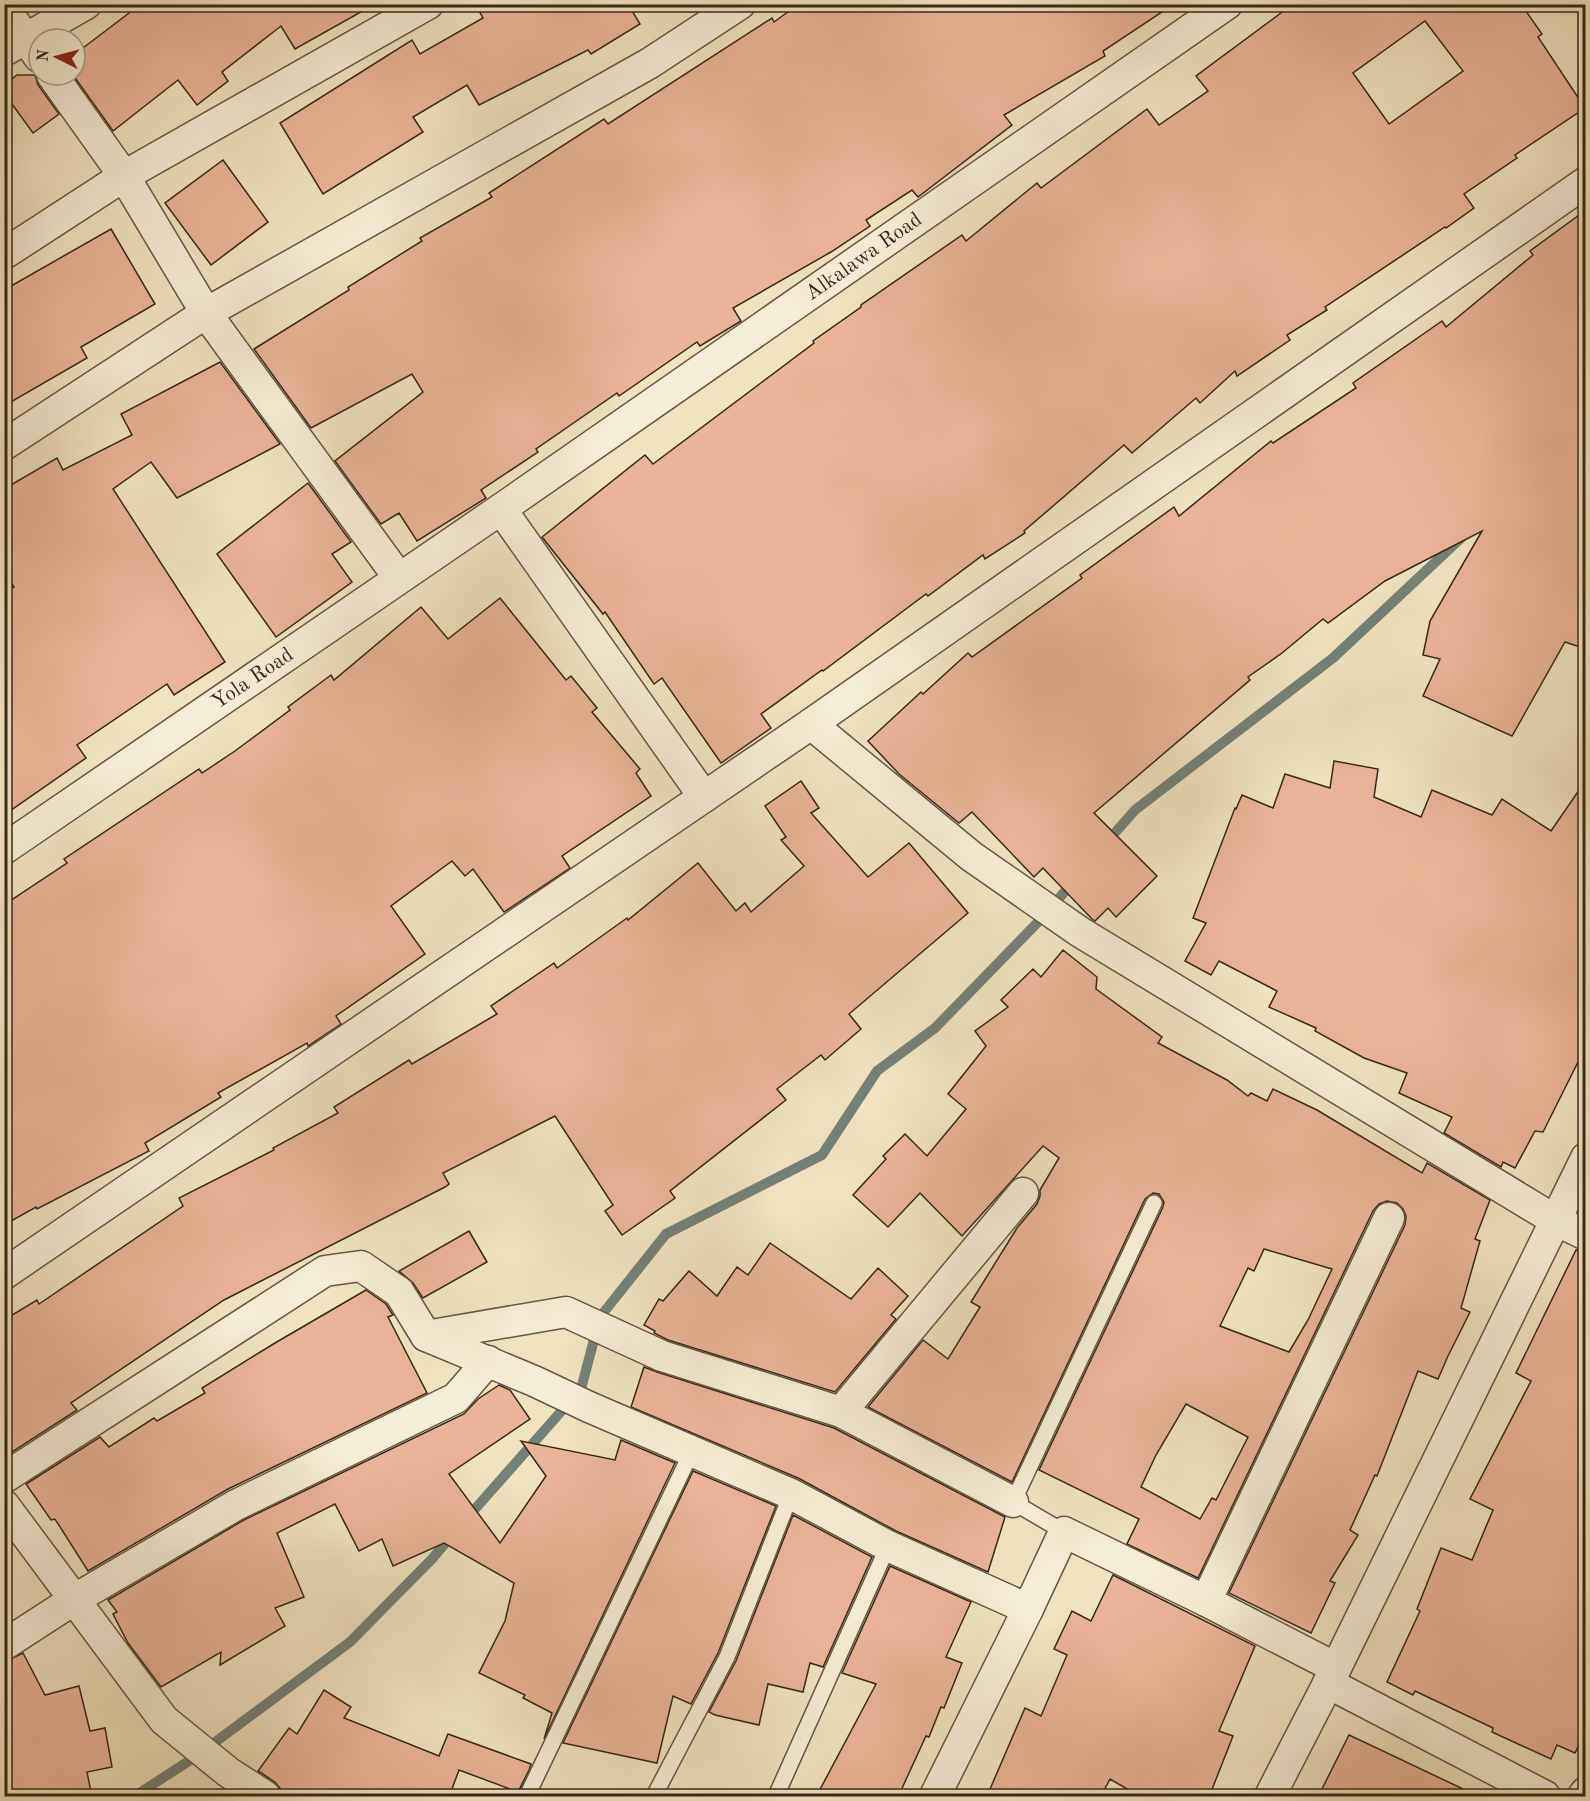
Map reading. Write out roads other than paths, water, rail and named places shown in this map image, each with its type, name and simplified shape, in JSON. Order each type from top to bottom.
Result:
[{"type":"street","points":[[4,8],[23,49],[86,4]]},
{"type":"street","points":[[4,254],[124,176],[428,4]]},
{"type":"street","points":[[4,445],[206,314],[650,63],[740,4]]},
{"type":"street","name":"Alkalawa Road","points":[[501,509],[1227,4]]},
{"type":"street","points":[[61,87],[124,176],[206,314],[399,578]]},
{"type":"street","points":[[4,1274],[811,724],[1586,182]]},
{"type":"street","points":[[501,509],[704,796]]},
{"type":"street","name":"Yola Road","points":[[4,849],[501,509]]},
{"type":"street","points":[[811,724],[972,856],[1080,932],[1555,1220],[1586,1235]]},
{"type":"street","points":[[1270,1797],[1586,1158]]},
{"type":"street","points":[[841,1412],[1023,1193]]},
{"type":"street","points":[[1206,1601],[1389,1218]]},
{"type":"street","points":[[4,1478],[325,1271],[361,1266],[399,1292],[426,1336],[534,1380],[590,1407],[791,1494],[888,1546],[1028,1609]]},
{"type":"street","points":[[426,1336],[566,1312],[662,1356],[841,1412],[1013,1502]]},
{"type":"street","points":[[4,1645],[75,1599],[236,1505],[456,1398],[488,1361]]},
{"type":"street","points":[[4,1505],[165,1720],[228,1772],[265,1797]]},
{"type":"street","points":[[935,1797],[1064,1532],[1206,1601],[1545,1797]]},
{"type":"street","points":[[1583,1797],[1586,1792]]},
{"type":"lane","points":[[1064,1532],[1013,1502],[1154,1203]]},
{"type":"lane","points":[[527,1797],[692,1451]]},
{"type":"lane","points":[[654,1797],[728,1657],[791,1494]]},
{"type":"lane","points":[[776,1797],[888,1546]]},
{"type":"waterway","points":[[1105,844],[1135,810],[1333,658],[1461,538]]},
{"type":"waterway","points":[[467,1518],[581,1389],[600,1317],[666,1234],[822,1155],[877,1071],[935,1028],[1040,920],[1074,881]]},
{"type":"waterway","points":[[135,1796],[195,1757],[350,1642],[432,1559],[453,1534]]}]
